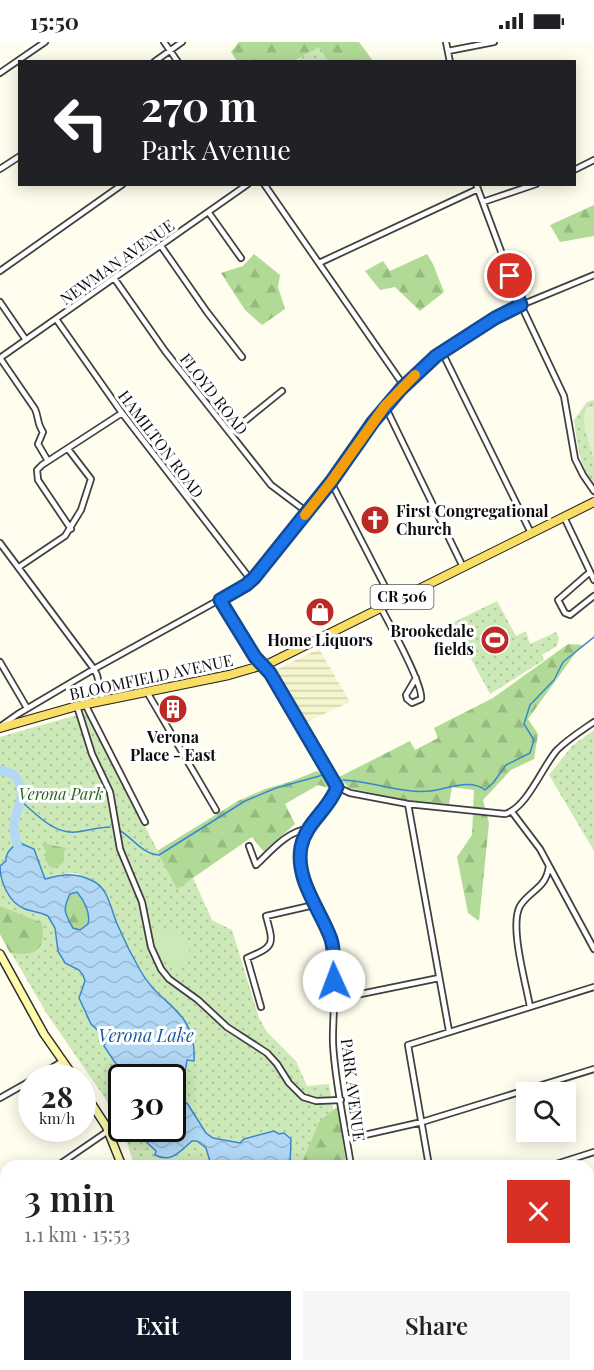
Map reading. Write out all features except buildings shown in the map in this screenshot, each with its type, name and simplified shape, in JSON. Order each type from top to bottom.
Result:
[{"type":"main road","name":"BLOOMFIELD AVENUE","points":[[0,727],[81,705],[229,675],[262,666],[594,502]]},
{"type":"main road","points":[[0,954],[44,1034],[63,1062]]},
{"type":"main road","points":[[96,1112],[108,1131]]},
{"type":"main road","points":[[112,1142],[120,1160]]},
{"type":"street","points":[[19,60],[45,42]]},
{"type":"street","points":[[164,42],[177,60]]},
{"type":"street","points":[[157,60],[182,42]]},
{"type":"street","points":[[446,42],[450,60]]},
{"type":"street","points":[[448,51],[494,42]]},
{"type":"street","points":[[0,73],[18,61]]},
{"type":"street","points":[[0,169],[18,157]]},
{"type":"street","points":[[576,169],[594,160]]},
{"type":"street","points":[[0,271],[120,186]]},
{"type":"street","name":"NEWMAN AVENUE","points":[[0,358],[246,186]]},
{"type":"street","points":[[265,186],[404,386]]},
{"type":"street","points":[[483,202],[530,186]]},
{"type":"street","points":[[319,263],[477,187],[521,305],[564,396],[575,459],[594,491]]},
{"type":"street","points":[[208,213],[241,258]]},
{"type":"street","points":[[161,246],[242,357]]},
{"type":"street","points":[[0,727],[27,708],[220,600],[251,580],[331,482],[385,406],[423,367],[495,318],[594,274]]},
{"type":"street","name":"FLOYD ROAD","points":[[114,278],[165,351],[271,485],[307,512]]},
{"type":"street","points":[[0,302],[26,340]]},
{"type":"street","name":"HAMILTON ROAD","points":[[56,319],[122,413],[251,580]]},
{"type":"street","points":[[442,352],[531,533]]},
{"type":"street","points":[[0,358],[35,409],[38,416],[37,424],[43,432],[38,444],[48,461]]},
{"type":"street","points":[[230,433],[282,391]]},
{"type":"street","points":[[385,406],[463,567]]},
{"type":"street","points":[[71,528],[37,477],[38,468],[122,413]]},
{"type":"street","points":[[19,567],[65,536],[81,510],[91,479],[68,449]]},
{"type":"street","points":[[331,482],[393,602]]},
{"type":"street","points":[[564,517],[594,580]]},
{"type":"street","points":[[0,543],[94,669],[103,701]]},
{"type":"street","points":[[590,572],[558,600],[565,613],[570,615],[594,596]]},
{"type":"street","points":[[220,600],[255,657],[270,673],[337,787],[353,793],[408,804],[514,814]]},
{"type":"street","points":[[381,608],[416,678],[422,696],[419,701],[412,703],[406,695],[416,678]]},
{"type":"street","points":[[0,662],[27,708]]},
{"type":"street","points":[[147,692],[216,810]]},
{"type":"street","points":[[81,705],[146,822]]},
{"type":"street","points":[[81,705],[92,754],[110,792],[120,849],[142,902],[151,947],[161,969],[169,979],[198,1000],[227,1027],[267,1053],[289,1083],[303,1097],[316,1101],[341,1100]]},
{"type":"street","points":[[514,814],[557,751],[594,722]]},
{"type":"street","name":"PARK AVENUE","points":[[337,787],[328,806],[308,829],[302,844],[300,864],[314,904],[332,942],[333,1045],[350,1160]]},
{"type":"street","points":[[408,804],[449,1031]]},
{"type":"street","points":[[514,814],[540,849],[594,949]]},
{"type":"street","points":[[249,846],[256,865],[284,840],[296,832],[308,829]]},
{"type":"street","points":[[530,1007],[516,921],[522,904],[543,883],[549,866]]},
{"type":"street","points":[[261,1007],[247,958],[266,950],[269,946],[271,934],[266,916],[314,904]]},
{"type":"street","points":[[333,997],[346,997],[439,978]]},
{"type":"street","points":[[428,1160],[408,1044],[594,987]]},
{"type":"street","points":[[60,1064],[63,1062]]},
{"type":"street","points":[[347,1139],[422,1122],[594,1069]]},
{"type":"street","points":[[0,1098],[18,1088]]},
{"type":"street","points":[[66,1160],[108,1131]]},
{"type":"street","points":[[569,1160],[594,1152]]},
{"type":"green space","points":[[239,42],[359,42],[372,60],[327,60],[319,47],[296,60],[236,60],[231,52]]},
{"type":"green space","points":[[319,46],[327,60],[297,60]]},
{"type":"green space","points":[[594,205],[594,236],[560,242],[550,225]]},
{"type":"green space","points":[[254,254],[280,275],[278,287],[285,309],[262,325],[245,310],[221,273],[243,266]]},
{"type":"green space","points":[[427,254],[444,292],[420,311],[395,287],[380,290],[365,271],[383,261],[390,271]]},
{"type":"green space","points":[[594,400],[594,485],[582,461],[574,420],[587,402]]},
{"type":"green space","points":[[594,407],[594,459],[584,421],[585,409]]},
{"type":"green space","points":[[497,601],[516,636],[526,631],[530,644],[556,632],[559,638],[557,646],[542,655],[544,660],[490,694],[452,623]]},
{"type":"green space","points":[[568,644],[584,645],[577,651],[528,719],[538,734],[534,759],[511,770],[483,800],[489,823],[479,921],[468,913],[457,857],[472,835],[474,790],[452,787],[449,804],[406,800],[349,788],[339,777],[410,741],[415,750],[438,738],[434,728],[493,698]]},
{"type":"green space","points":[[319,649],[350,702],[306,722],[274,671]]},
{"type":"green space","name":"Verona Park","points":[[87,714],[177,888],[193,878],[212,920],[232,930],[259,1018],[267,1032],[296,1061],[307,1086],[329,1084],[341,1160],[291,1160],[286,1146],[274,1131],[244,1139],[240,1143],[213,1139],[206,1133],[186,1103],[187,1060],[194,1061],[165,999],[149,984],[140,970],[118,928],[106,894],[94,881],[75,873],[61,874],[45,880],[34,849],[30,847],[22,846],[8,852],[7,861],[0,865],[0,737]]},
{"type":"green space","points":[[594,730],[594,851],[549,775],[573,745]]},
{"type":"green space","points":[[317,771],[328,778],[329,788],[318,785],[285,804],[295,824],[264,852],[252,837],[177,889],[157,851],[238,801]]},
{"type":"green space","points":[[42,843],[66,848],[64,862],[55,868],[50,867],[45,860],[46,852]]},
{"type":"green space","points":[[0,873],[11,898],[25,909],[48,916],[55,928],[56,940],[73,968],[80,970],[83,975],[116,1064],[108,1064],[108,1104],[96,1085],[96,1064],[82,1064],[47,1014],[0,934]]},
{"type":"green space","points":[[77,892],[85,903],[89,916],[88,924],[80,930],[73,928],[66,912],[70,894]]},
{"type":"green space","points":[[0,906],[42,923],[42,940],[37,950],[27,954],[10,953],[0,934]]},
{"type":"green space","points":[[157,925],[185,937],[192,959],[181,968],[166,956],[162,957],[152,930]]},
{"type":"green space","points":[[338,1106],[345,1160],[303,1160],[319,1122]]},
{"type":"green space","points":[[192,1141],[197,1141],[206,1148],[210,1160],[132,1160],[127,1142],[146,1142],[156,1151],[155,1155],[166,1158],[180,1152]]},
{"type":"water","name":"Verona Lake","points":[[20,843],[34,849],[45,879],[75,875],[87,878],[99,885],[140,970],[157,993],[184,1019],[190,1030],[194,1061],[187,1060],[186,1066],[186,1064],[116,1064],[104,1046],[107,1039],[91,1024],[79,998],[85,981],[83,975],[79,970],[65,963],[58,951],[55,928],[48,916],[19,906],[10,897],[2,879],[0,866],[6,861],[7,855]],"holes":[[[77,892],[80,895],[89,916],[88,924],[80,930],[73,928],[65,908],[70,894]]]},
{"type":"water","name":"Verona Lake","points":[[186,1103],[206,1133],[213,1138],[240,1143],[244,1139],[274,1131],[279,1134],[284,1133],[291,1139],[290,1160],[210,1160],[206,1148],[197,1141],[192,1141],[171,1157],[155,1155],[156,1151],[146,1142],[186,1142]]},
{"type":"waterway","points":[[343,780],[409,791],[431,791],[459,785],[473,785],[485,790],[506,765],[530,753],[534,740],[524,724],[530,705],[554,680],[563,662],[594,637]]},
{"type":"waterway","points":[[0,770],[14,774],[21,788],[21,800],[15,817],[14,829],[20,854]]},
{"type":"waterway","points":[[119,830],[143,849],[159,855],[245,801],[276,788],[323,775]]},
{"type":"waterway","points":[[22,802],[46,823],[60,830],[76,832],[110,827]]},
{"type":"slow traffic","points":[[305,515],[385,406],[415,375]]},
{"type":"place","name":"First Congregational Church","points":[[375,520]]},
{"type":"place","name":"Home Liquors","points":[[320,612]]},
{"type":"place","name":"Brookedale fields","points":[[495,640]]},
{"type":"place","name":"Verona Place - East","points":[[173,709]]},
{"type":"route","points":[[334,981],[332,942],[307,887],[300,864],[300,854],[308,829],[328,806],[337,787],[270,673],[255,657],[220,600],[254,578],[331,482],[385,406],[423,367],[495,318],[521,305],[510,276]]}]
